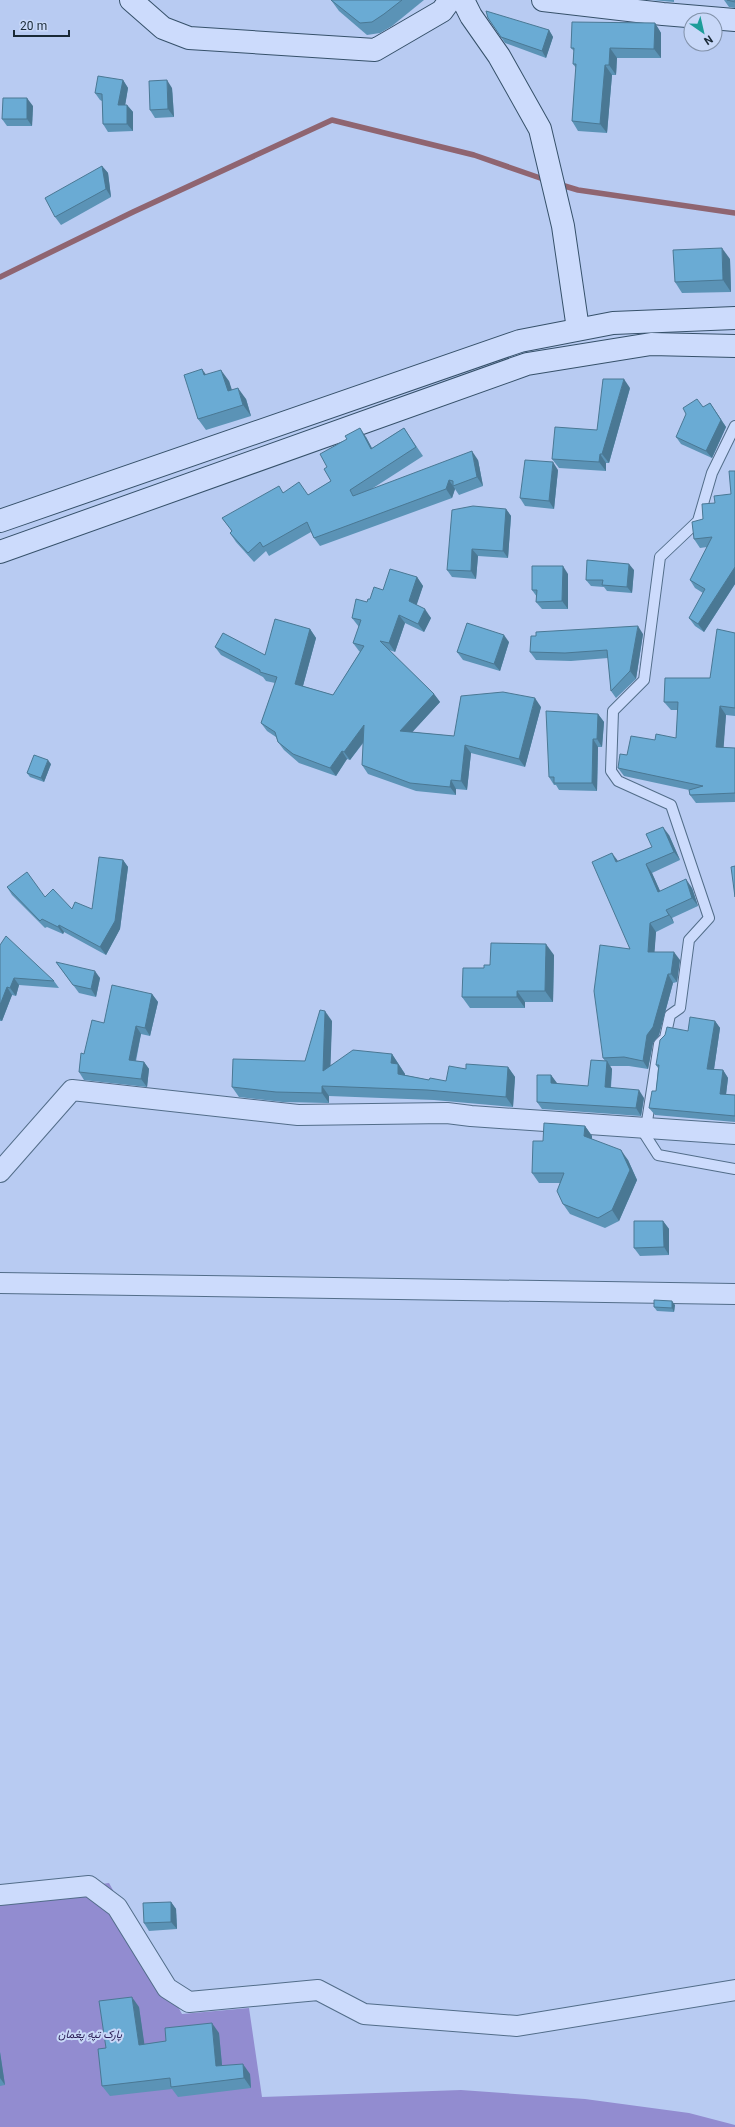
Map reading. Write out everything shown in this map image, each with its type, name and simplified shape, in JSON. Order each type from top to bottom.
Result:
[{"type":"main road","points":[[130,0],[163,28],[189,38],[375,50],[442,11],[450,0]]},
{"type":"main road","points":[[463,0],[471,16],[499,56],[540,129],[563,226],[578,330]]},
{"type":"main road","points":[[544,0],[663,14],[735,20]]},
{"type":"main road","points":[[0,521],[520,341],[612,323],[735,318]]},
{"type":"main road","points":[[0,552],[527,364],[651,344],[735,346]]},
{"type":"street","points":[[0,1172],[72,1090],[298,1116],[447,1113],[471,1116],[735,1134]]},
{"type":"street","points":[[0,1283],[735,1294]]},
{"type":"street","points":[[0,1895],[89,1886],[117,1907],[167,1988],[188,2002],[318,1990],[364,2014],[517,2026],[735,1990]]},
{"type":"lane","points":[[735,426],[712,473],[698,521],[660,557],[644,680],[613,711],[611,770],[618,781],[671,805],[709,918],[690,940],[680,1008],[670,1015],[665,1038],[659,1044],[643,1128],[658,1155],[735,1170]]},
{"type":"green space","name":"پارک تپهِ پغمان","points":[[109,1883],[182,2014],[249,2008],[262,2097],[461,2090],[585,2099],[689,2113],[735,2125],[735,2127],[0,2127],[0,1897]]},
{"type":"building","points":[[331,0],[402,0],[372,22],[360,23]]},
{"type":"building","points":[[486,11],[549,30],[542,51],[501,37],[488,18]]},
{"type":"building","points":[[572,22],[655,23],[654,49],[610,48],[609,65],[605,65],[600,124],[572,121],[576,64],[573,64],[574,48],[571,48]]},
{"type":"building","points":[[98,76],[123,80],[118,105],[127,105],[127,124],[103,124],[102,94],[95,93]]},
{"type":"building","points":[[167,80],[168,109],[150,110],[149,81]]},
{"type":"building","points":[[3,98],[27,98],[27,119],[2,119]]},
{"type":"building","points":[[102,166],[106,189],[55,217],[45,198]]},
{"type":"building","points":[[722,248],[723,280],[675,282],[673,250]]},
{"type":"building","points":[[202,369],[204,375],[221,370],[228,391],[238,388],[243,405],[198,419],[184,375]]},
{"type":"building","points":[[603,379],[624,379],[602,454],[600,454],[599,462],[552,459],[555,427],[597,430]]},
{"type":"building","points":[[697,399],[703,407],[710,403],[721,420],[706,451],[676,437],[686,414],[683,408]]},
{"type":"building","points":[[360,428],[371,449],[404,428],[416,447],[350,490],[353,496],[472,451],[477,477],[453,486],[453,481],[449,480],[446,489],[314,538],[307,522],[263,547],[260,542],[248,553],[230,533],[232,531],[222,518],[279,486],[283,493],[299,482],[308,495],[331,481],[324,469],[327,467],[320,454],[347,439],[345,436]]},
{"type":"building","points":[[525,460],[553,462],[549,501],[520,498]]},
{"type":"building","points":[[729,471],[735,471],[735,567],[698,624],[689,618],[705,589],[690,580],[712,537],[694,539],[692,522],[703,519],[702,504],[715,503],[714,496],[731,494]]},
{"type":"building","points":[[473,506],[506,509],[503,551],[472,549],[471,571],[447,570],[452,510]]},
{"type":"building","points":[[587,560],[629,564],[627,587],[602,585],[603,580],[586,580]]},
{"type":"building","points":[[532,566],[563,566],[562,601],[536,602],[537,590],[532,590]]},
{"type":"building","points":[[390,569],[417,577],[409,601],[425,609],[418,624],[399,615],[389,643],[380,641],[434,694],[400,731],[454,736],[461,696],[503,692],[535,698],[519,759],[465,745],[461,781],[451,780],[450,787],[410,783],[362,765],[364,725],[330,768],[293,754],[278,742],[275,732],[261,723],[277,677],[260,672],[260,670],[215,647],[223,633],[265,655],[275,619],[310,629],[295,684],[333,695],[364,646],[353,643],[361,620],[352,618],[356,599],[367,602],[368,599],[370,599],[374,587],[383,590]]},
{"type":"building","points":[[467,623],[504,635],[494,664],[457,652]]},
{"type":"building","points":[[638,626],[630,671],[611,691],[607,650],[565,653],[530,652],[531,636],[536,636],[536,632]]},
{"type":"building","points":[[717,629],[735,633],[735,708],[720,706],[716,747],[735,748],[735,793],[690,795],[689,790],[703,786],[618,768],[620,754],[627,755],[631,736],[655,740],[656,734],[676,738],[678,702],[664,702],[665,678],[710,678]]},
{"type":"building","points":[[546,711],[598,714],[597,739],[593,739],[592,783],[554,783],[554,777],[549,777]]},
{"type":"building","points":[[34,755],[48,760],[41,778],[27,773]]},
{"type":"building","points":[[663,827],[674,852],[646,864],[658,892],[686,879],[692,898],[666,910],[669,915],[650,923],[648,952],[674,952],[671,974],[668,974],[653,1027],[647,1035],[643,1061],[624,1057],[603,1058],[594,991],[600,945],[630,949],[592,862],[612,853],[616,862],[652,847],[646,834]]},
{"type":"building","points":[[99,857],[123,860],[115,921],[100,947],[59,925],[58,927],[42,919],[40,921],[7,887],[27,872],[45,897],[53,889],[72,909],[75,902],[92,909]]},
{"type":"building","points":[[735,866],[735,897],[731,867]]},
{"type":"building","points":[[6,936],[54,981],[14,978],[10,988],[7,987],[0,1005],[0,945]]},
{"type":"building","points":[[491,943],[546,944],[545,991],[517,991],[517,997],[462,997],[463,968],[484,968],[484,965],[490,965]]},
{"type":"building","points":[[56,962],[95,971],[91,989],[73,985]]},
{"type":"building","points":[[112,985],[152,994],[145,1028],[136,1026],[129,1060],[144,1062],[141,1079],[79,1072],[81,1053],[84,1054],[92,1020],[104,1023]]},
{"type":"building","points":[[320,1010],[325,1011],[323,1071],[353,1050],[392,1054],[391,1063],[398,1064],[398,1074],[429,1080],[430,1078],[446,1081],[449,1066],[466,1069],[466,1064],[508,1067],[506,1097],[427,1090],[322,1086],[322,1093],[276,1092],[232,1087],[233,1059],[305,1061]]},
{"type":"building","points":[[690,1017],[715,1021],[707,1069],[723,1070],[720,1094],[735,1095],[735,1116],[649,1108],[652,1091],[656,1091],[659,1065],[656,1065],[660,1040],[665,1035],[667,1027],[688,1031]]},
{"type":"building","points":[[591,1060],[607,1061],[605,1087],[639,1090],[636,1108],[537,1102],[537,1075],[551,1075],[551,1083],[588,1086]]},
{"type":"building","points":[[544,1123],[585,1126],[584,1136],[621,1150],[630,1170],[612,1210],[598,1218],[563,1204],[557,1191],[564,1173],[532,1173],[533,1141],[543,1141]]},
{"type":"building","points":[[634,1221],[663,1221],[664,1247],[634,1248]]},
{"type":"building","points":[[654,1300],[672,1301],[672,1308],[654,1307]]},
{"type":"building","points":[[171,1902],[171,1922],[144,1923],[143,1903]]},
{"type":"building","points":[[132,1997],[139,2045],[166,2041],[165,2028],[212,2023],[216,2066],[243,2064],[244,2078],[171,2087],[170,2078],[102,2086],[98,2049],[106,2048],[99,2001]]},
{"type":"waterway","points":[[0,277],[133,212],[332,120],[474,155],[546,180]]},
{"type":"waterway","points":[[558,184],[578,190],[735,213]]}]
